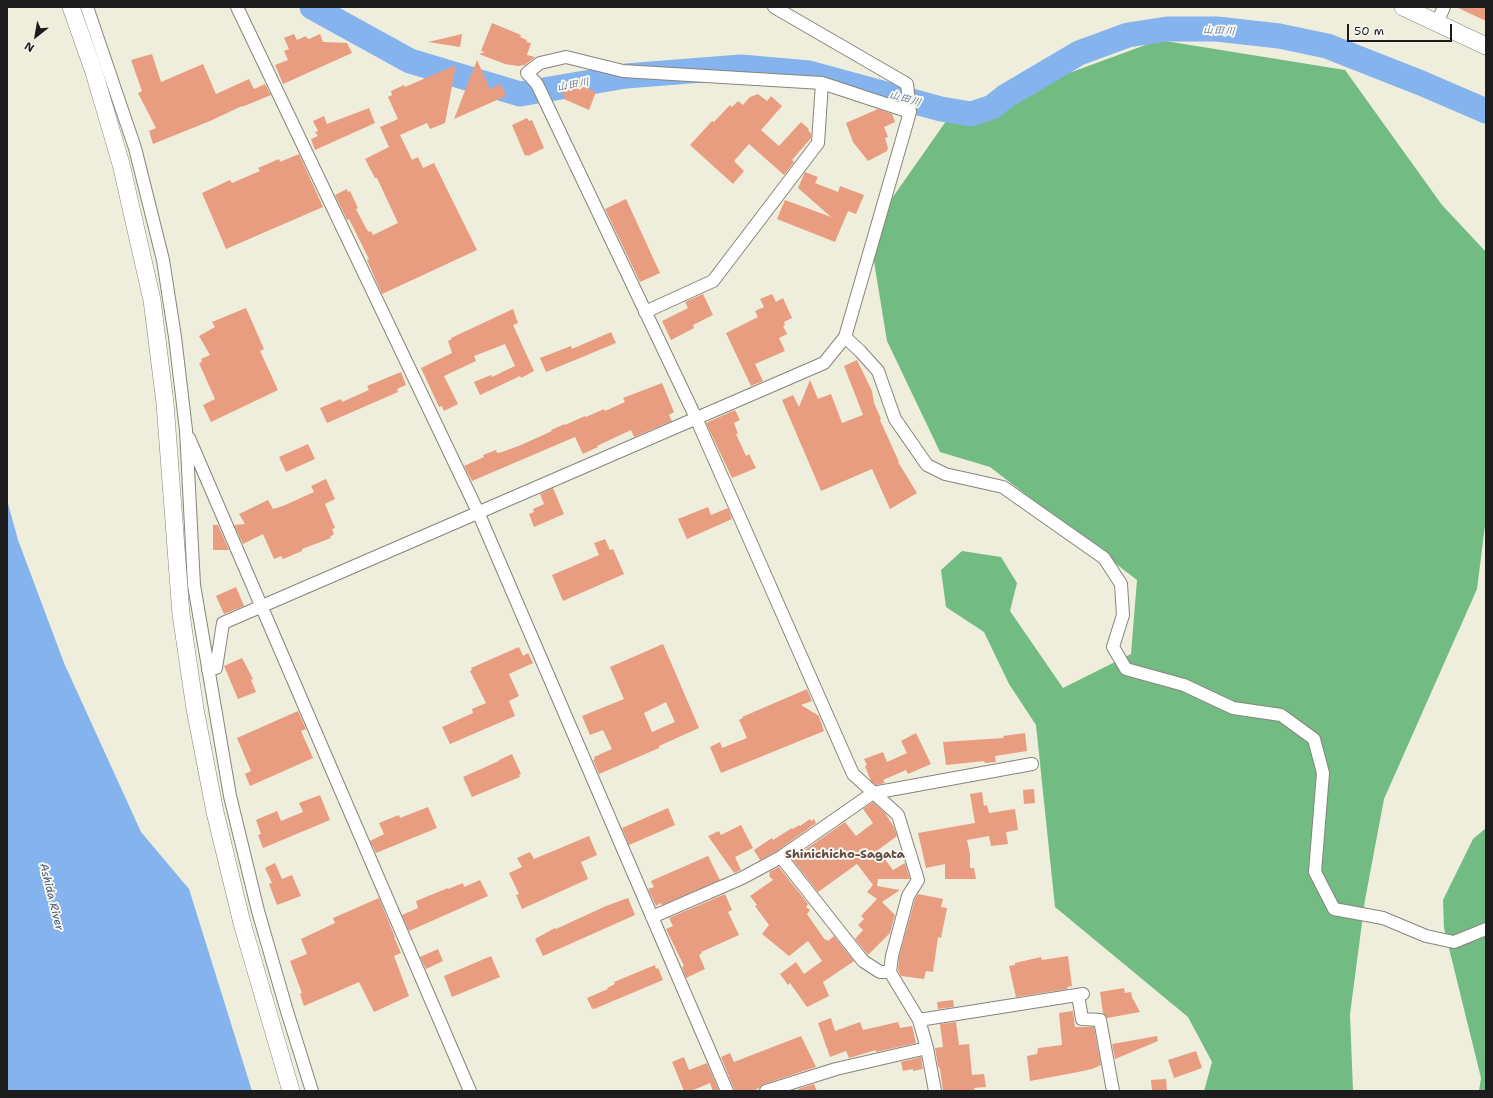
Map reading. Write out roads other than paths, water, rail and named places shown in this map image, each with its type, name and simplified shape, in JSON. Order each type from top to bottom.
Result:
[{"type":"street","points":[[71,7],[94,72],[121,164],[152,300],[165,402],[181,614],[195,709],[215,812],[242,923],[291,1091]]},
{"type":"street","points":[[87,7],[135,148],[162,260],[175,336],[186,430],[194,585],[230,796],[258,911],[312,1091]]},
{"type":"street","points":[[237,7],[478,512],[727,1091]]},
{"type":"street","points":[[208,670],[216,668],[223,623],[824,363],[845,337],[910,112],[907,84],[774,7]]},
{"type":"street","points":[[1404,7],[1486,46]]},
{"type":"street","points":[[1436,23],[1444,7]]},
{"type":"street","points":[[910,112],[822,83],[623,71],[566,57],[540,63],[528,73],[537,84],[696,418],[852,774],[898,815],[918,880],[908,896],[892,956],[890,972],[919,1020],[927,1048],[935,1091]]},
{"type":"street","points":[[645,312],[713,281],[818,143],[822,83]]},
{"type":"street","points":[[845,337],[878,371],[895,419],[927,465],[945,474],[1003,487],[1104,558],[1121,584],[1123,615],[1114,647],[1126,669],[1184,685],[1233,708],[1282,715],[1314,739],[1323,773],[1315,872],[1334,909],[1383,918],[1426,936],[1454,942],[1486,929]]},
{"type":"street","points":[[186,430],[470,1091]]},
{"type":"street","points":[[652,917],[742,878],[781,856],[873,793],[1032,764]]},
{"type":"street","points":[[781,856],[863,961],[880,972],[890,972]]},
{"type":"street","points":[[919,1020],[1080,994],[1082,1019],[1100,1020],[1113,1091]]},
{"type":"street","points":[[766,1091],[836,1069],[927,1048]]},
{"type":"water","name":"Ashida River","points":[[7,500],[18,540],[64,663],[141,832],[189,889],[252,1091],[7,1091]]},
{"type":"waterway","name":"山田川","points":[[312,7],[410,61],[520,94],[626,76],[741,67],[809,73],[941,109],[971,114],[992,107],[1006,96],[1079,53],[1128,35],[1167,29],[1217,29],[1279,36],[1327,46],[1421,83],[1486,111]]},
{"type":"district","name":"Shinichicho-Sagata","points":[[845,855]]}]
